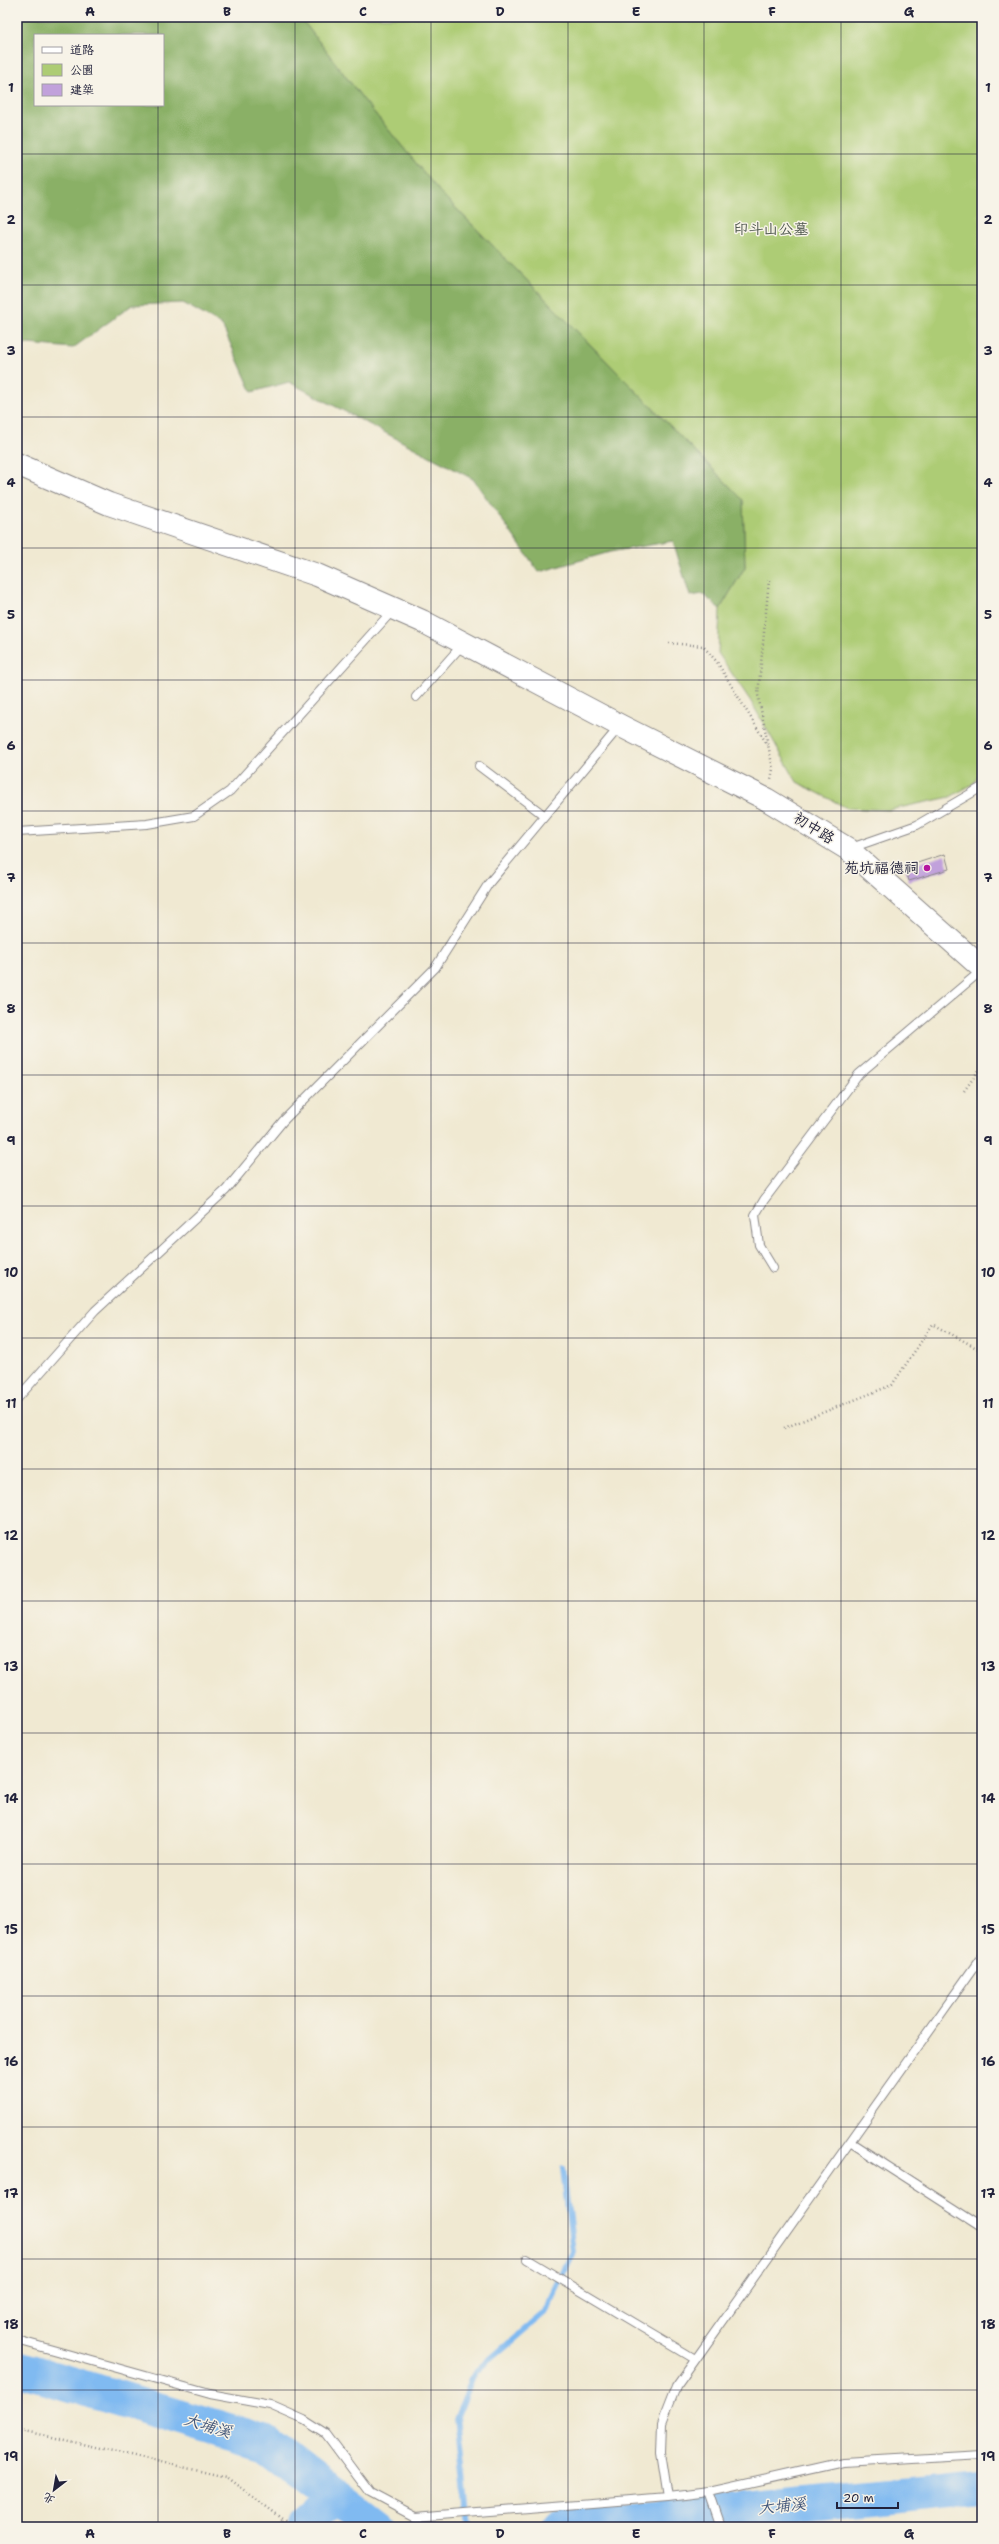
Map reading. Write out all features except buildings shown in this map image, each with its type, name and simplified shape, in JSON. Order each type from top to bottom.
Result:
[{"type":"street","name":"初中路","points":[[17,464],[109,504],[317,575],[422,621],[621,726],[766,799],[848,849],[982,969]]},
{"type":"lane","points":[[17,832],[147,824],[194,816],[230,792],[394,609]]},
{"type":"lane","points":[[416,697],[464,643]]},
{"type":"lane","points":[[17,1399],[95,1311],[226,1190],[283,1121],[435,968],[488,883],[621,726]]},
{"type":"lane","points":[[479,766],[545,816]]},
{"type":"lane","points":[[848,849],[917,825],[982,787]]},
{"type":"lane","points":[[773,1268],[759,1245],[755,1215],[764,1200],[859,1074],[982,969]]},
{"type":"lane","points":[[668,2497],[661,2452],[662,2423],[676,2387],[982,1956]]},
{"type":"lane","points":[[850,2142],[982,2227]]},
{"type":"lane","points":[[527,2259],[696,2359]]},
{"type":"lane","points":[[17,2340],[210,2394],[270,2405],[304,2420],[326,2434],[370,2493],[415,2517],[668,2497],[710,2496],[843,2462],[982,2454]]},
{"type":"lane","points":[[710,2496],[721,2527]]},
{"type":"path","points":[[766,799],[773,769],[758,695],[761,644],[769,580]]},
{"type":"path","points":[[669,644],[703,646],[717,662],[769,748]]},
{"type":"path","points":[[964,1091],[982,1066]]},
{"type":"path","points":[[784,1428],[892,1385],[933,1324],[982,1351]]},
{"type":"path","points":[[17,2429],[226,2477],[294,2527]]},
{"type":"path","points":[[276,2527],[283,2519]]},
{"type":"green space","points":[[17,17],[300,17],[363,99],[439,191],[743,500],[745,567],[720,609],[703,594],[690,596],[673,541],[610,552],[539,572],[473,479],[289,382],[252,392],[222,325],[183,303],[132,305],[73,348],[17,343]]},
{"type":"green space","name":"印斗山公墓","points":[[300,17],[982,17],[982,771],[973,784],[950,797],[889,810],[847,808],[797,782],[750,700],[718,653],[720,609],[745,567],[743,500],[439,191],[363,99]]},
{"type":"waterway","points":[[468,2527],[457,2417],[475,2372],[544,2313],[573,2252],[563,2169]]},
{"type":"waterway","name":"大埔溪","points":[[17,2368],[264,2442],[375,2527]]},
{"type":"waterway","name":"大埔溪","points":[[559,2527],[982,2486]]},
{"type":"waterway","points":[[304,2527],[336,2497]]},
{"type":"place","name":"苑坑福德祠","points":[[927,868]]}]
